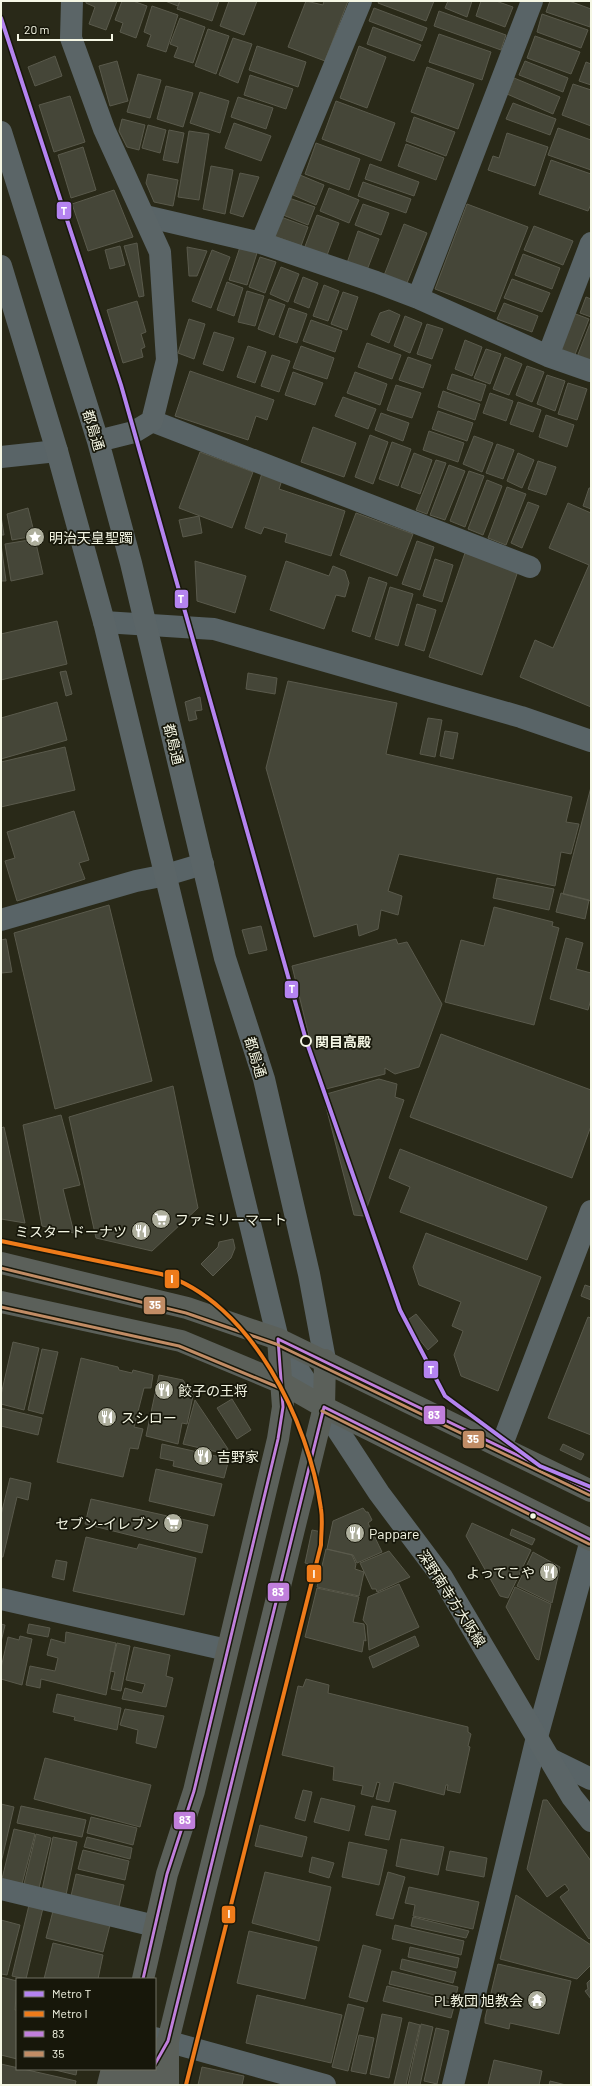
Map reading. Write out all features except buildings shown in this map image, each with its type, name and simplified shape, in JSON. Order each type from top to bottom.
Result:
[{"type":"highway","points":[[1,1263],[187,1308],[278,1339],[325,1360],[591,1491]]},
{"type":"highway","points":[[1,1302],[181,1341],[282,1384],[324,1407],[591,1540]]},
{"type":"highway","points":[[143,1978],[167,1874],[194,1791],[278,1439],[283,1407],[278,1339]]},
{"type":"highway","points":[[156,2060],[324,1407],[325,1360]]},
{"type":"highway","points":[[162,2039],[168,2085]]},
{"type":"highway","points":[[108,2085],[112,2070]]},
{"type":"highway","points":[[130,2085],[132,2070]]},
{"type":"highway","points":[[146,2085],[152,2070]]},
{"type":"street","points":[[72,1],[71,38],[104,129],[145,216],[160,252],[167,360],[152,421],[134,432],[98,441]]},
{"type":"street","points":[[261,243],[361,1]]},
{"type":"street","points":[[418,298],[532,1]]},
{"type":"street","name":"都島通","points":[[1,132],[98,441],[131,563],[225,958],[264,1079],[309,1274],[325,1360]]},
{"type":"street","points":[[145,216],[261,243],[418,298],[548,356],[591,371]]},
{"type":"street","points":[[548,356],[591,243]]},
{"type":"street","points":[[1,266],[57,451],[104,622],[278,1339]]},
{"type":"street","points":[[152,421],[530,567]]},
{"type":"street","points":[[1,457],[57,451]]},
{"type":"street","points":[[104,622],[214,629],[521,717],[591,741]]},
{"type":"street","points":[[1,920],[136,880],[166,875],[203,864]]},
{"type":"street","points":[[501,1447],[591,1211]]},
{"type":"street","name":"深野南寺方大阪線","points":[[278,1339],[379,1493],[442,1577],[572,1797],[591,1821]]},
{"type":"street","points":[[453,2085],[537,1737],[591,1540]]},
{"type":"street","points":[[1,1599],[227,1650]]},
{"type":"street","points":[[550,1759],[591,1779]]},
{"type":"street","points":[[1,1889],[155,1926]]},
{"type":"street","points":[[162,2039],[325,2085]]},
{"type":"metro line","name":"T","points":[[1,18],[121,385],[306,1040],[400,1310],[445,1396],[540,1466],[591,1487]]},
{"type":"metro line","name":"I","points":[[1,1241],[161,1274],[193,1288],[222,1310],[248,1337],[270,1369],[289,1404],[304,1439],[314,1475],[322,1514],[321,1545],[186,2085]]},
{"type":"transit line","name":"35","points":[[1,1268],[186,1313],[276,1344],[589,1495]]},
{"type":"transit line","name":"35","points":[[1,1307],[179,1346],[280,1388]]},
{"type":"transit line","name":"83","points":[[278,1339],[591,1491]]},
{"type":"transit line","name":"83","points":[[143,1978],[167,1874],[194,1791],[278,1439],[283,1407],[278,1339]]},
{"type":"transit line","name":"83","points":[[156,2062],[168,2041],[324,1407],[591,1540]]},
{"type":"transit line","name":"35","points":[[322,1411],[589,1544]]},
{"type":"place","name":"明治天皇聖躅","points":[[35,537]]},
{"type":"place","name":"関目高殿","points":[[306,1041]]},
{"type":"place","name":"ファミリーマート","points":[[161,1219]]},
{"type":"place","name":"ミスタードーナツ","points":[[141,1231]]},
{"type":"place","name":"餃子の王将","points":[[164,1390]]},
{"type":"place","name":"スシロー","points":[[107,1417]]},
{"type":"place","name":"吉野家","points":[[203,1456]]},
{"type":"place","name":"セブン-イレブン","points":[[173,1523]]},
{"type":"place","name":"Pappare","points":[[355,1533]]},
{"type":"place","name":"よってこや","points":[[549,1572]]},
{"type":"place","name":"PL教団 旭教会","points":[[537,2000]]}]
